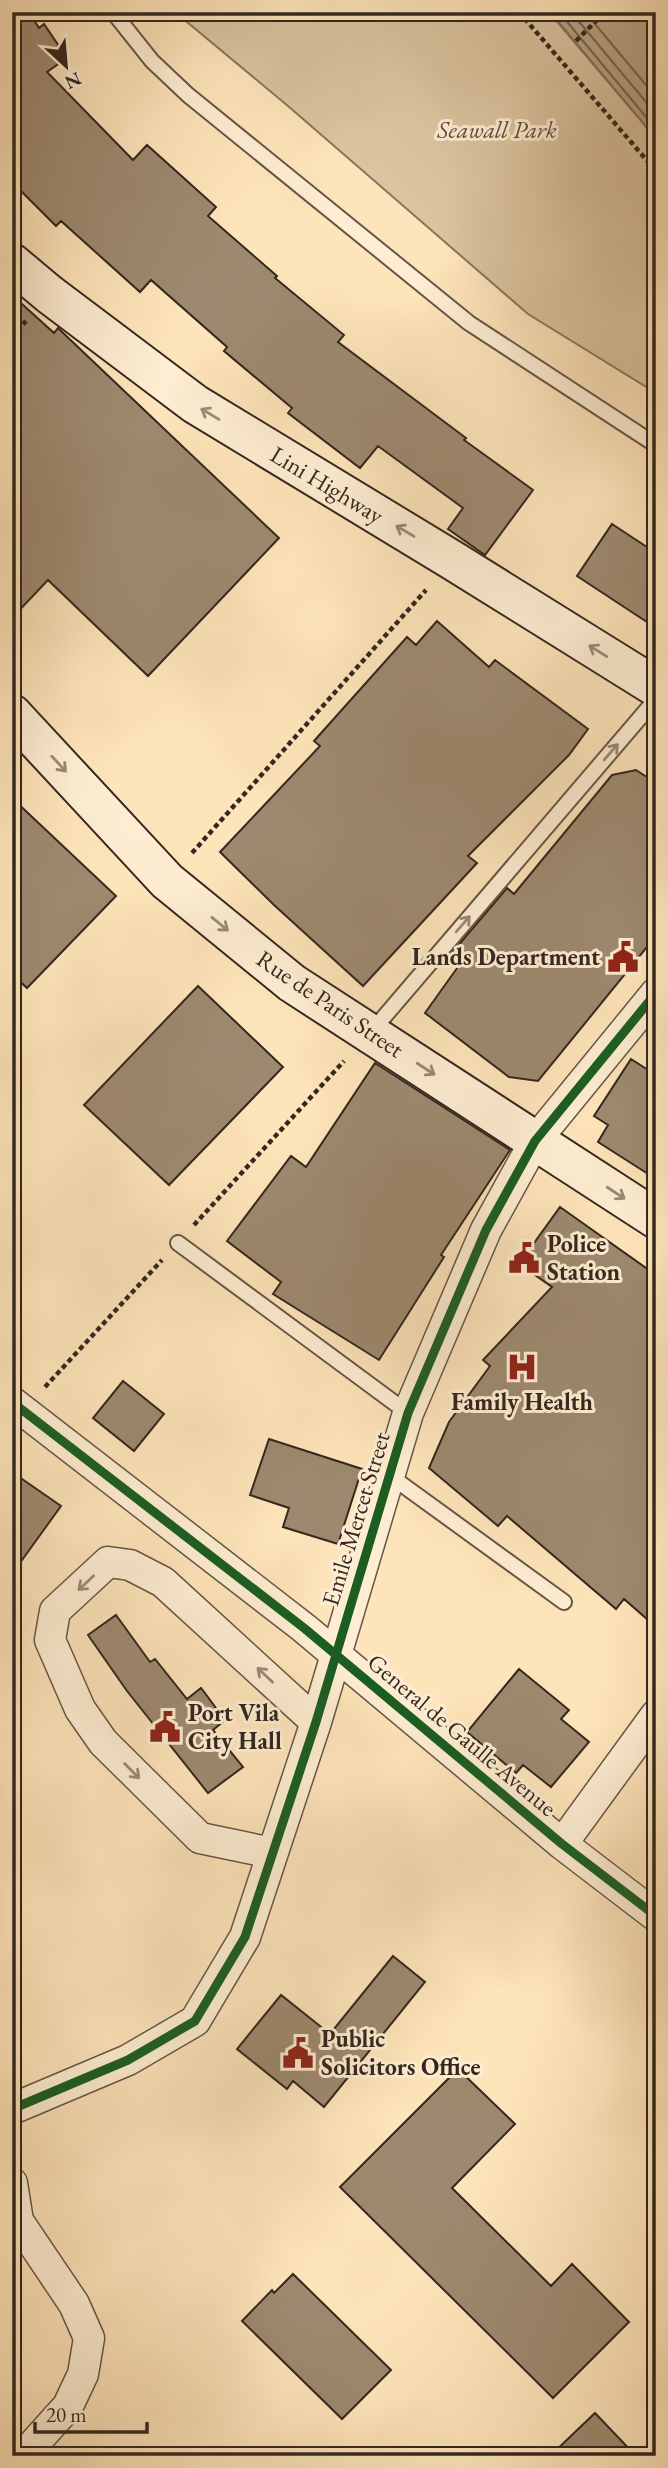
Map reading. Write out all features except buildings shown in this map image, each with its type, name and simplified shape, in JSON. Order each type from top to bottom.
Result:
[{"type":"street","name":"Lini Highway","points":[[12,263],[195,404],[656,687]]},
{"type":"street","name":"Rue de Paris Street","points":[[14,721],[167,881],[292,983],[656,1219]]},
{"type":"street","name":"Emile Mercet Street","points":[[12,2109],[128,2060],[195,2021],[245,1937],[316,1721],[408,1413],[486,1230],[535,1141],[656,993]]},
{"type":"street","name":"General de Gaulle Avenue","points":[[12,1402],[293,1620],[562,1843],[656,1916]]},
{"type":"street","points":[[272,1853],[200,1838],[103,1742],[80,1709],[50,1640],[55,1611],[108,1563],[130,1565],[163,1582],[316,1721]]},
{"type":"street","points":[[562,1843],[656,1715]]},
{"type":"street","points":[[12,2183],[15,2219],[74,2304],[89,2338],[83,2374],[68,2406],[23,2456]]},
{"type":"lane","points":[[113,12],[152,61],[188,95],[469,323],[656,445]]},
{"type":"lane","points":[[371,1032],[656,699]]},
{"type":"lane","points":[[177,1243],[408,1413]]},
{"type":"lane","points":[[389,1475],[564,1602]]},
{"type":"path","points":[[519,12],[656,171]]},
{"type":"path","points":[[576,41],[605,12]]},
{"type":"path","points":[[167,881],[452,561]]},
{"type":"green space","name":"Seawall Park","points":[[175,12],[549,12],[644,124],[656,142],[656,393],[528,314]]},
{"type":"water","points":[[550,12],[656,12],[656,142],[644,124]]},
{"type":"cycle path","points":[[12,2109],[128,2060],[195,2021],[245,1937],[316,1722],[408,1413],[486,1230],[535,1141],[656,993]]},
{"type":"cycle path","points":[[12,1402],[304,1628],[562,1844],[656,1916]]},
{"type":"place","name":"Lands Department","points":[[623,957]]},
{"type":"place","name":"Police Station","points":[[524,1258]]},
{"type":"place","name":"Family Health","points":[[522,1367]]},
{"type":"place","name":"Port Vila City Hall","points":[[165,1727]]},
{"type":"place","name":"Public Solicitors Office","points":[[298,2053]]}]
